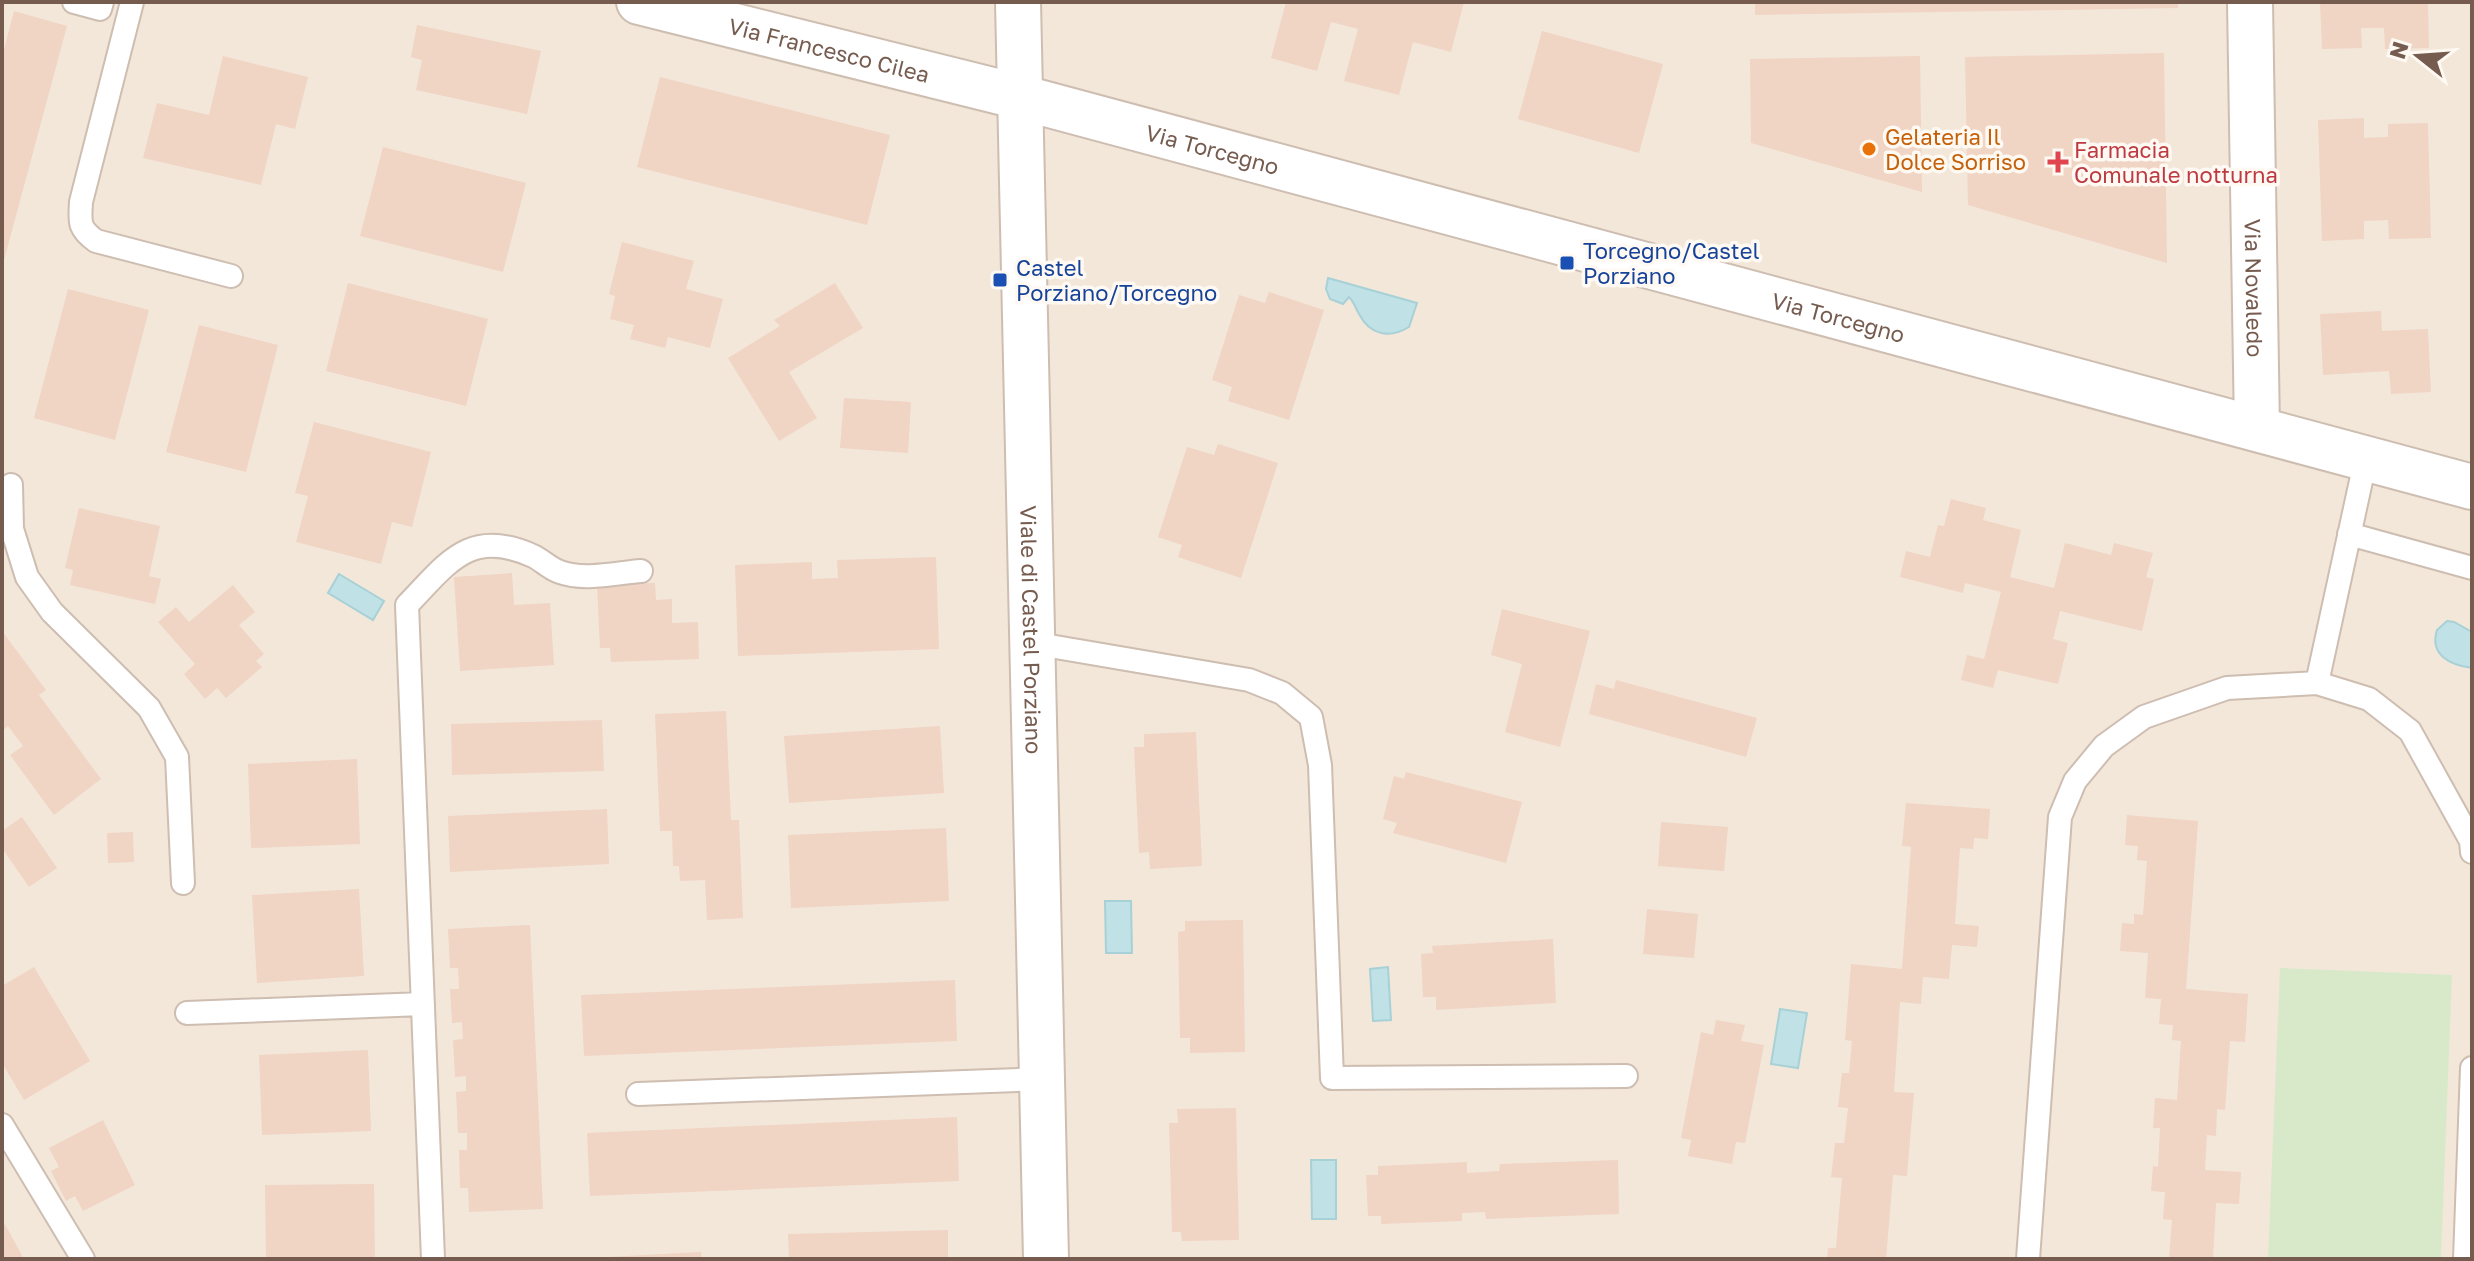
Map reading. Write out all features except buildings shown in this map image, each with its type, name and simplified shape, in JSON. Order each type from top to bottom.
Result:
[{"type":"street","name":"Via Francesco Cilea","points":[[639,2],[1020,97]]},
{"type":"street","name":"Viale di Castel Porziano","points":[[1018,2],[1046,1259]]},
{"type":"street","name":"Via Novaledo","points":[[2250,2],[2257,428]]},
{"type":"street","name":"Via Torcegno","points":[[1020,97],[2472,487]]},
{"type":"lane","points":[[74,2],[100,9],[102,2]]},
{"type":"lane","points":[[132,2],[81,202],[80,222],[85,233],[96,241],[231,276]]},
{"type":"lane","points":[[2317,683],[2366,458]]},
{"type":"lane","points":[[11,485],[12,529],[27,577],[52,612],[149,708],[177,757],[183,883]]},
{"type":"lane","points":[[2349,534],[2472,568]]},
{"type":"lane","points":[[433,1259],[407,605],[455,556],[476,546],[505,546],[533,556],[560,572],[572,574],[641,571]]},
{"type":"lane","points":[[1032,643],[1249,680],[1282,693],[1311,717],[1320,765],[1332,1078],[1626,1076]]},
{"type":"lane","points":[[2028,1259],[2060,817],[2075,781],[2104,746],[2144,717],[2227,688],[2317,683],[2369,699],[2410,731],[2471,841],[2472,852]]},
{"type":"lane","points":[[187,1013],[423,1004]]},
{"type":"lane","points":[[2465,1259],[2470,1206],[2472,1068]]},
{"type":"lane","points":[[638,1094],[1042,1079]]},
{"type":"lane","points":[[2,1125],[83,1259]]},
{"type":"shaded area","points":[[2,2],[2472,2],[2472,1259],[2,1259]]},
{"type":"green space","points":[[2280,968],[2452,975],[2441,1259],[2268,1259]]},
{"type":"water","points":[[1328,278],[1417,303],[1409,327],[1387,334],[1374,331],[1363,321],[1349,297],[1343,304],[1330,299],[1326,289]]},
{"type":"water","points":[[339,574],[384,601],[373,620],[328,593]]},
{"type":"water","points":[[2447,621],[2472,632],[2472,668],[2449,661],[2439,652],[2435,639],[2437,630]]},
{"type":"water","points":[[1105,901],[1131,901],[1132,953],[1106,953]]},
{"type":"water","points":[[1388,967],[1391,1020],[1373,1021],[1370,969]]},
{"type":"water","points":[[1780,1009],[1807,1013],[1798,1068],[1771,1064]]},
{"type":"water","points":[[1311,1160],[1336,1160],[1336,1219],[1312,1219]]},
{"type":"place","name":"Gelateria Il Dolce Sorriso","points":[[1869,149]]},
{"type":"place","name":"Farmacia Comunale notturna","points":[[2058,162]]},
{"type":"place","name":"Torcegno/Castel Porziano","points":[[1567,263]]},
{"type":"place","name":"Castel Porziano/Torcegno","points":[[1000,280]]}]
